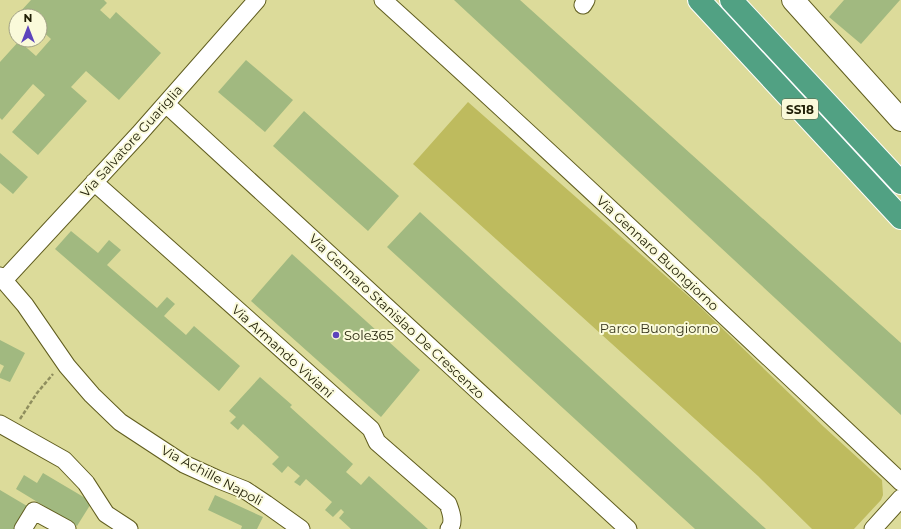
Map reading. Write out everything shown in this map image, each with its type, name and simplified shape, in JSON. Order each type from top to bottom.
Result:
[{"type":"highway","name":"SS18","points":[[700,0],[901,218]]},
{"type":"highway","name":"SS18","points":[[731,0],[901,183]]},
{"type":"street","name":"Via Salvatore Guariglia","points":[[2,278],[166,104],[257,0]]},
{"type":"street","name":"Via Gennaro Buongiorno","points":[[383,0],[702,294],[901,482]]},
{"type":"street","points":[[793,0],[901,120]]},
{"type":"street","name":"Via Gennaro Stanislao De Crescenzo","points":[[166,104],[628,529]]},
{"type":"street","name":"Via Armando Viviani","points":[[94,182],[371,429],[377,442],[448,504],[452,514],[451,526],[449,529]]},
{"type":"street","name":"Via Achille Napoli","points":[[2,278],[25,305],[67,366],[92,395],[120,422],[184,464],[245,490],[301,529]]},
{"type":"street","points":[[6,427],[64,460],[86,483],[104,521],[129,529]]},
{"type":"street","points":[[873,529],[901,498]]},
{"type":"street","points":[[24,529],[34,511],[67,529]]},
{"type":"path","points":[[6,427],[56,370]]},
{"type":"green space","name":"Parco Buongiorno","points":[[468,102],[695,302],[824,427],[882,480],[883,495],[881,500],[854,529],[812,529],[758,476],[413,164]]},
{"type":"building","points":[[31,0],[104,0],[107,3],[100,10],[110,19],[116,12],[161,53],[119,100],[86,71],[71,87],[87,101],[38,155],[12,132],[45,95],[33,84],[2,120],[0,118],[0,62],[13,48],[27,48],[36,56],[43,48],[48,48],[48,42],[51,39],[48,36],[48,8],[24,8]]},
{"type":"building","points":[[454,0],[520,0],[901,343],[901,415]]},
{"type":"building","points":[[844,0],[900,0],[861,44],[829,17]]},
{"type":"building","points":[[246,60],[293,100],[265,132],[218,92]]},
{"type":"building","points":[[304,111],[399,196],[368,231],[273,146]]},
{"type":"building","points":[[0,153],[28,177],[13,194],[0,183]]},
{"type":"building","points":[[420,212],[766,529],[695,529],[387,247]]},
{"type":"building","points":[[71,231],[98,253],[109,240],[121,250],[107,265],[157,308],[167,297],[175,304],[164,316],[186,335],[194,326],[240,366],[219,391],[55,249]]},
{"type":"building","name":"Sole365","points":[[292,254],[420,370],[381,417],[251,301]]},
{"type":"building","points":[[0,340],[25,353],[10,382],[0,378],[0,374],[4,366],[0,364]]},
{"type":"building","points":[[260,377],[292,405],[290,407],[353,464],[346,472],[361,485],[369,476],[428,529],[351,529],[339,518],[344,512],[341,509],[333,517],[325,510],[332,502],[306,479],[300,486],[294,482],[300,476],[288,466],[282,473],[272,464],[279,457],[243,424],[238,430],[230,423],[236,417],[229,411]]},
{"type":"building","points":[[43,473],[92,502],[77,526],[16,489],[24,475],[37,483]]},
{"type":"building","points":[[0,490],[27,506],[14,529],[0,529]]},
{"type":"building","points":[[215,495],[263,517],[257,529],[241,529],[242,526],[208,510]]},
{"type":"place","name":"Sole365","points":[[336,335]]}]
